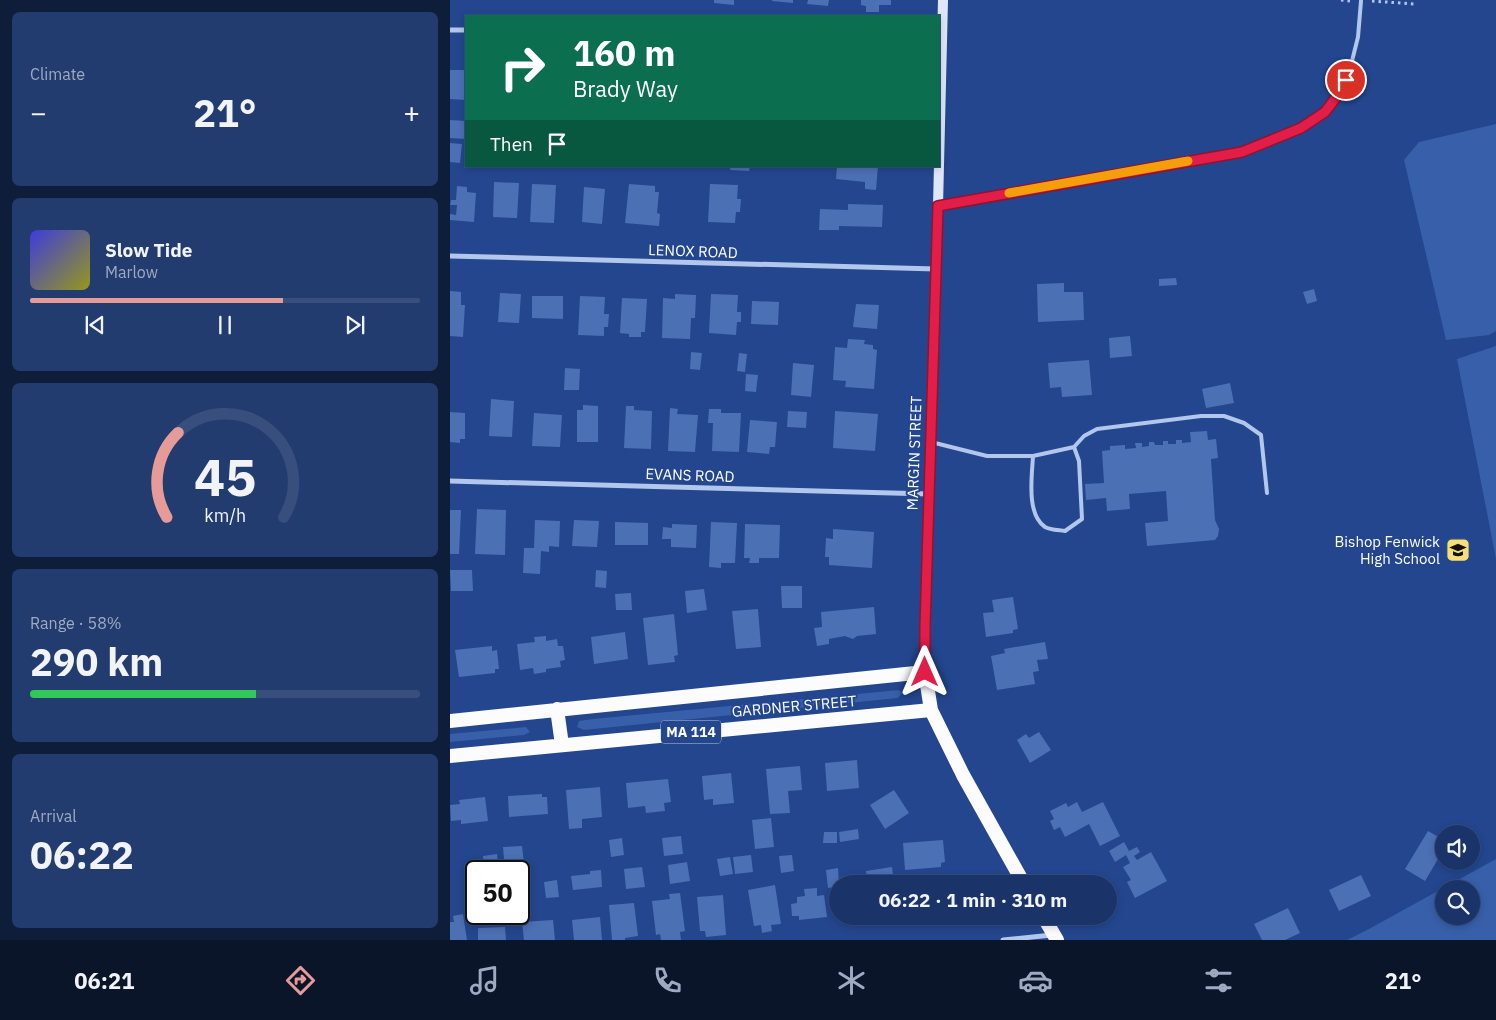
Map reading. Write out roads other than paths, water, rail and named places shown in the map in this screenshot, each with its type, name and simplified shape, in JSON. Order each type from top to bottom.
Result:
[{"type":"highway","name":"GARDNER STREET","points":[[450,721],[925,672]]},
{"type":"highway","name":"MARGIN STREET","points":[[925,672],[931,710],[963,775],[1019,875]]},
{"type":"highway","points":[[558,709],[562,745]]},
{"type":"highway","name":"GARDNER STREET","points":[[450,756],[931,710]]},
{"type":"highway","points":[[1048,925],[1055,937]]},
{"type":"main road","name":"MARGIN STREET","points":[[940,44],[943,0]]},
{"type":"main road","name":"MARGIN STREET","points":[[925,672],[938,167]]},
{"type":"street","points":[[450,30],[465,30]]},
{"type":"street","name":"LENOX ROAD","points":[[450,256],[936,270]]},
{"type":"street","name":"EVANS ROAD","points":[[450,481],[929,494]]},
{"type":"street","points":[[1003,940],[1055,937]]},
{"type":"lane","points":[[938,206],[1242,152],[1301,128],[1325,112],[1341,91],[1350,69],[1358,37],[1361,1]]},
{"type":"lane","points":[[931,442],[987,456],[1033,456],[1074,447],[1084,436],[1097,429],[1202,416],[1224,416],[1244,424],[1261,435],[1267,493]]},
{"type":"lane","points":[[1033,456],[1032,492],[1036,518],[1047,528],[1065,531],[1082,519],[1079,461],[1074,447]]},
{"type":"place","name":"Bishop Fenwick High School","points":[[1458,550]]}]
